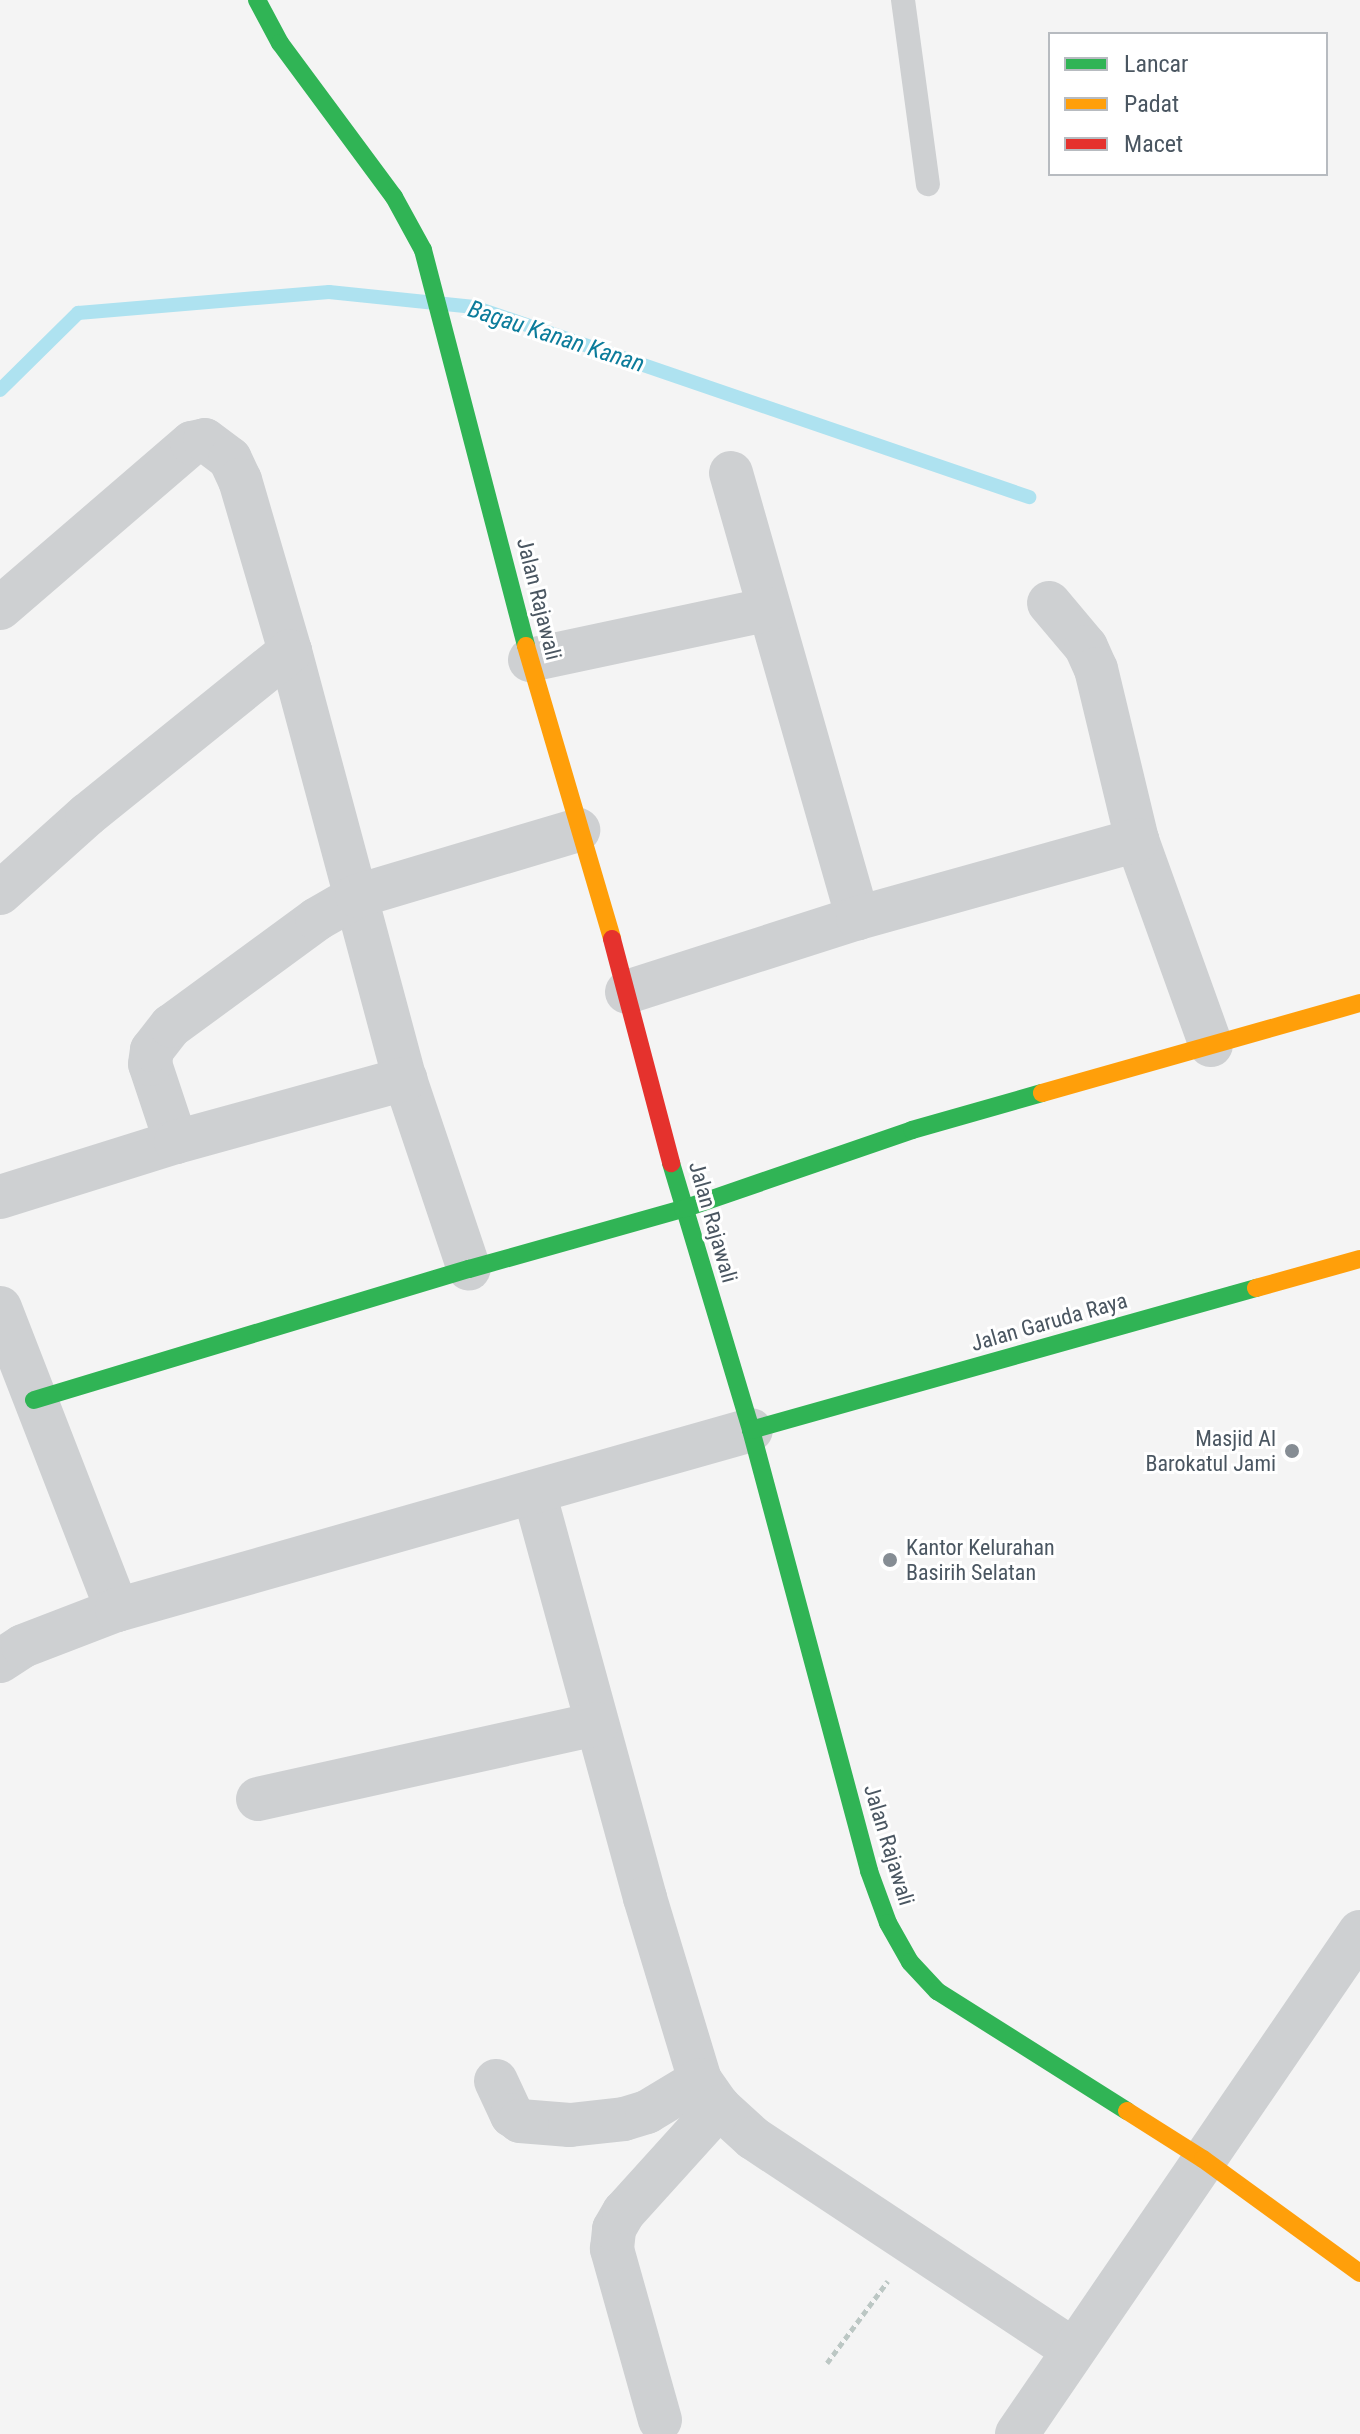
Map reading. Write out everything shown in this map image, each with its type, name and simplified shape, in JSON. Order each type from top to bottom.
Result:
[{"type":"street","name":"Jalan Rajawali","points":[[257,0],[280,43],[394,197],[423,250],[530,660],[627,992],[683,1209],[751,1430],[869,1871],[888,1923],[910,1962],[937,1991],[1203,2159],[1360,2273]]},
{"type":"street","points":[[0,608],[192,443],[205,440],[230,459],[240,480],[290,651],[405,1079],[469,1269]]},
{"type":"street","points":[[731,473],[858,918]]},
{"type":"street","points":[[1049,603],[1086,647],[1096,669],[1137,840],[1211,1045]]},
{"type":"street","points":[[530,660],[769,609]]},
{"type":"street","points":[[0,893],[87,815],[290,651]]},
{"type":"street","points":[[176,1142],[151,1075],[152,1050],[160,1037],[317,919],[357,896],[578,830]]},
{"type":"street","points":[[627,992],[858,918],[1137,840]]},
{"type":"street","points":[[34,1400],[469,1269],[683,1209],[912,1130],[1360,1003]]},
{"type":"street","points":[[0,1197],[176,1142],[405,1079]]},
{"type":"street","name":"Jalan Garuda Raya","points":[[751,1430],[1360,1259]]},
{"type":"street","points":[[0,1308],[117,1610]]},
{"type":"street","points":[[0,1661],[23,1646],[117,1610],[751,1430]]},
{"type":"street","points":[[534,1492],[597,1724],[710,2094],[753,2138],[1073,2350]]},
{"type":"street","points":[[258,1799],[597,1724]]},
{"type":"street","points":[[1017,2434],[1203,2159],[1347,1981],[1360,1932]]},
{"type":"street","points":[[496,2081],[512,2115],[520,2121],[570,2125],[624,2119],[710,2094]]},
{"type":"street","points":[[660,2420],[612,2249],[614,2229],[710,2094]]},
{"type":"lane","points":[[903,0],[928,184]]},
{"type":"path","points":[[827,2363],[914,2245]]},
{"type":"waterway","name":"Bagau Kanan Kanan","points":[[0,390],[78,313],[329,292],[474,307],[1029,497]]},
{"type":"traffic: fast","points":[[257,0],[280,43],[394,197],[423,250],[526,646]]},
{"type":"traffic: fast","points":[[34,1400],[469,1269],[683,1209],[912,1130],[1042,1093]]},
{"type":"traffic: fast","points":[[671,1163],[751,1430],[869,1871],[888,1923],[910,1962],[937,1991],[1127,2111]]},
{"type":"traffic: fast","points":[[751,1430],[1256,1288]]},
{"type":"traffic: slow","points":[[526,646],[612,939]]},
{"type":"traffic: slow","points":[[1042,1093],[1360,1003]]},
{"type":"traffic: slow","points":[[1256,1288],[1360,1259]]},
{"type":"traffic: slow","points":[[1127,2111],[1203,2159],[1360,2273]]},
{"type":"traffic: jam","points":[[612,939],[671,1163]]},
{"type":"place","name":"Masjid Al Barokatul Jami","points":[[1292,1451]]},
{"type":"place","name":"Kantor Kelurahan Basirih Selatan","points":[[890,1560]]}]
